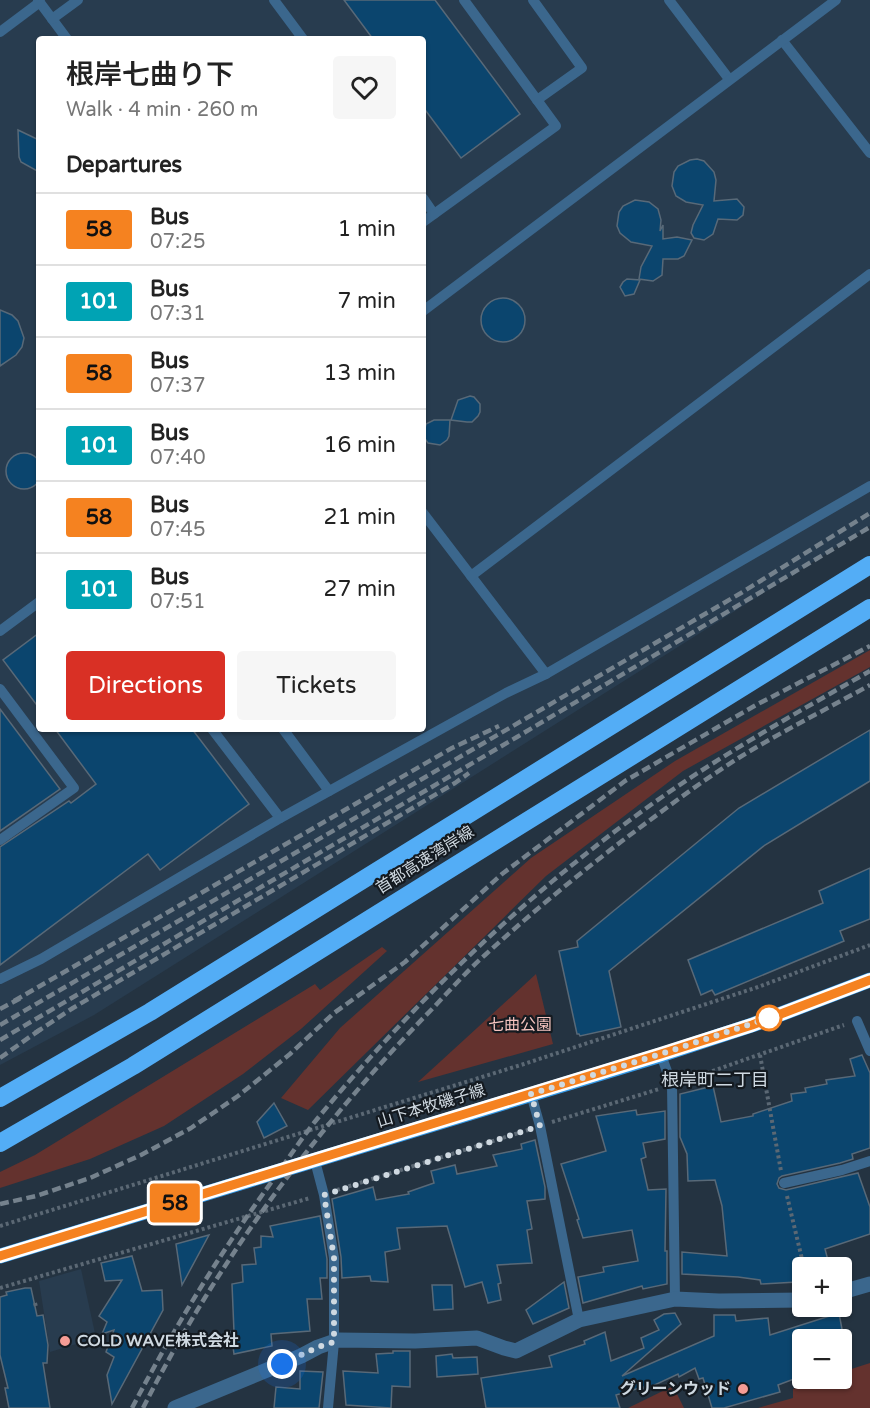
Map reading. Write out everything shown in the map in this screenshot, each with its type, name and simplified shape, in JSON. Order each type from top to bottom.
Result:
[{"type":"highway","name":"首都高速湾岸線","points":[[0,1098],[150,1012],[870,565]]},
{"type":"highway","name":"首都高速湾岸線","points":[[0,1143],[133,1066],[870,608]]},
{"type":"main road","name":"山下本牧磯子線","points":[[0,1256],[661,1054],[752,1025],[870,980]]},
{"type":"street","points":[[852,1289],[870,1284]]},
{"type":"street","points":[[175,1408],[334,1342],[477,1338],[516,1351],[579,1320],[675,1299],[719,1301],[792,1299]]},
{"type":"lane","points":[[52,19],[78,0]]},
{"type":"lane","points":[[274,0],[301,36]]},
{"type":"lane","points":[[426,220],[556,126],[464,0]]},
{"type":"lane","points":[[533,0],[582,68],[537,100]]},
{"type":"lane","points":[[669,0],[729,79]]},
{"type":"lane","points":[[426,309],[836,0]]},
{"type":"lane","points":[[0,32],[39,1],[65,36]]},
{"type":"lane","points":[[782,40],[870,153]]},
{"type":"lane","points":[[426,202],[434,214]]},
{"type":"lane","points":[[471,576],[870,274]]},
{"type":"lane","points":[[0,979],[41,959],[280,818],[506,693],[546,674],[870,486]]},
{"type":"lane","points":[[426,517],[546,674]]},
{"type":"lane","points":[[0,631],[36,604]]},
{"type":"lane","points":[[0,689],[74,788],[0,840]]},
{"type":"lane","points":[[214,732],[280,818]]},
{"type":"lane","points":[[285,732],[329,791]]},
{"type":"lane","points":[[857,1021],[870,1051]]},
{"type":"lane","points":[[661,1054],[672,1085],[675,1299]]},
{"type":"lane","points":[[531,1094],[540,1126],[579,1320]]},
{"type":"lane","points":[[315,1161],[324,1195],[334,1258],[334,1342],[328,1408]]},
{"type":"lane","points":[[784,1183],[870,1161]]},
{"type":"path","points":[[0,1226],[524,1064],[758,987],[870,945]]},
{"type":"path","points":[[0,1288],[324,1195],[672,1085],[857,1021]]},
{"type":"path","points":[[760,1055],[772,1133],[802,1257]]},
{"type":"shaded area","points":[[0,0],[870,0],[870,526],[94,1015],[0,1065]]},
{"type":"shaded area","points":[[81,1269],[96,1338],[50,1352],[39,1281]]},
{"type":"green space","points":[[870,650],[870,667],[683,771],[546,876],[308,1110],[281,1098],[340,1028],[531,858],[675,761]]},
{"type":"green space","points":[[382,947],[387,951],[301,1029],[243,1074],[164,1126],[90,1159],[0,1188],[0,1172],[35,1155],[315,984],[320,990]]},
{"type":"green space","name":"七曲公園","points":[[536,974],[553,1044],[418,1082]]},
{"type":"green space","points":[[870,1363],[870,1408],[758,1408],[793,1398],[793,1389],[852,1389],[852,1369]]},
{"type":"green space","points":[[673,1386],[684,1408],[628,1408]]},
{"type":"building","points":[[344,0],[435,0],[520,114],[461,158],[426,111],[426,36],[371,36]]},
{"type":"building","points":[[18,130],[36,139],[36,170],[21,162]]},
{"type":"building","points":[[697,159],[704,161],[714,172],[716,180],[714,201],[737,199],[744,207],[743,215],[737,220],[718,219],[713,234],[704,240],[694,238],[691,233],[703,205],[686,202],[676,196],[672,186],[674,172],[678,166]]},
{"type":"building","points":[[635,200],[649,202],[658,209],[661,220],[660,231],[663,225],[663,239],[677,237],[692,240],[684,256],[678,259],[663,259],[662,275],[653,281],[639,279],[641,267],[652,246],[631,242],[620,233],[617,226],[619,212],[623,206]]},
{"type":"building","points":[[627,279],[640,280],[634,294],[625,296],[620,287]]},
{"type":"building","points":[[503,298],[518,305],[525,320],[518,335],[503,342],[488,335],[481,320],[488,305]]},
{"type":"building","points":[[0,310],[12,315],[18,321],[24,338],[22,347],[16,355],[0,366]]},
{"type":"building","points":[[470,396],[480,404],[478,416],[472,422],[451,420],[458,400]]},
{"type":"building","points":[[434,420],[450,420],[447,440],[440,445],[428,443],[426,424]]},
{"type":"building","points":[[24,453],[36,459],[36,483],[24,489],[17,487],[8,478],[6,471],[8,464],[17,455]]},
{"type":"building","points":[[36,635],[36,704],[3,660]]},
{"type":"building","points":[[0,709],[60,789],[0,831]]},
{"type":"building","points":[[870,730],[870,781],[765,845],[609,971],[621,1027],[580,1036],[577,1034],[559,951],[578,947],[577,941],[739,808]]},
{"type":"building","points":[[57,732],[194,732],[249,804],[160,870],[148,854],[0,965],[0,847],[69,801],[71,803],[96,784]]},
{"type":"building","points":[[870,868],[870,919],[840,931],[844,941],[715,995],[712,990],[701,995],[688,960],[823,903],[819,891]]},
{"type":"building","points":[[862,1055],[870,1073],[870,1148],[852,1154],[853,1159],[782,1176],[777,1184],[779,1188],[786,1190],[858,1173],[870,1207],[870,1234],[825,1249],[827,1257],[792,1257],[792,1282],[761,1284],[760,1280],[738,1277],[682,1274],[682,1252],[727,1256],[722,1206],[715,1180],[688,1181],[687,1154],[680,1137],[680,1094],[713,1086],[721,1122],[753,1116],[753,1114],[792,1101],[791,1094],[806,1092],[805,1088],[827,1084],[826,1080],[855,1076],[850,1059]]},
{"type":"building","points":[[274,1103],[287,1126],[264,1138],[257,1122]]},
{"type":"building","points":[[636,1110],[637,1115],[665,1111],[665,1139],[643,1143],[646,1157],[641,1159],[648,1190],[666,1189],[667,1284],[643,1289],[642,1286],[583,1303],[578,1277],[604,1272],[603,1267],[638,1261],[632,1230],[583,1238],[561,1164],[606,1151],[596,1116]]},
{"type":"building","points":[[535,1140],[545,1187],[545,1199],[527,1201],[532,1229],[527,1230],[532,1263],[497,1265],[501,1283],[498,1284],[501,1300],[488,1303],[482,1282],[465,1287],[447,1226],[397,1228],[400,1249],[385,1252],[388,1282],[371,1281],[370,1276],[342,1278],[332,1199],[373,1187],[376,1200],[409,1194],[408,1192],[434,1183],[431,1171],[455,1165],[457,1174],[497,1166],[493,1155],[522,1149],[521,1144]]},
{"type":"building","points":[[320,1216],[327,1259],[327,1278],[320,1278],[322,1299],[307,1299],[310,1331],[271,1334],[272,1346],[234,1354],[231,1332],[234,1332],[232,1284],[243,1282],[242,1265],[256,1264],[254,1248],[261,1247],[261,1236],[273,1237],[270,1226]]},
{"type":"building","points":[[209,1235],[182,1285],[176,1244]]},
{"type":"building","points":[[132,1256],[142,1291],[162,1290],[163,1310],[112,1404],[107,1375],[114,1357],[106,1352],[114,1330],[102,1334],[107,1322],[99,1316],[122,1280],[105,1281],[101,1263]]},
{"type":"building","points":[[564,1282],[569,1308],[533,1324],[526,1310]]},
{"type":"building","points":[[432,1285],[452,1285],[453,1309],[434,1310]]},
{"type":"building","points":[[31,1288],[37,1316],[43,1315],[48,1345],[47,1363],[43,1363],[50,1408],[9,1408],[5,1388],[8,1388],[0,1355],[0,1297],[7,1295],[6,1292]]},
{"type":"building","points":[[675,1313],[681,1324],[622,1376],[714,1336],[714,1315],[735,1315],[736,1321],[768,1318],[770,1335],[826,1317],[840,1317],[842,1329],[792,1329],[792,1380],[778,1385],[780,1392],[724,1408],[712,1408],[703,1378],[699,1379],[695,1368],[679,1377],[678,1374],[644,1390],[643,1387],[616,1395],[620,1408],[486,1408],[481,1378],[552,1367],[549,1356],[585,1344],[584,1341],[605,1332],[611,1361],[644,1348],[641,1338],[659,1330],[654,1320],[664,1314]]},
{"type":"building","points":[[393,1351],[410,1351],[410,1387],[392,1386],[391,1408],[346,1405],[343,1371],[378,1373],[376,1354],[393,1353]]},
{"type":"building","points":[[452,1354],[453,1358],[477,1357],[478,1374],[437,1377],[436,1356]]},
{"type":"building","points":[[300,1371],[323,1372],[319,1408],[274,1408],[276,1387],[300,1389]]},
{"type":"railway","points":[[0,1025],[741,593],[870,513]]},
{"type":"railway","points":[[0,1040],[870,527]]},
{"type":"railway","points":[[0,1204],[36,1196],[90,1178],[141,1155],[191,1128],[238,1096],[290,1054],[334,1013],[405,962],[502,874],[625,781],[756,705],[870,646]]},
{"type":"railway","points":[[132,1408],[200,1288],[299,1143],[359,1070],[437,987],[477,948],[562,873],[652,804],[732,751],[870,671]]},
{"type":"railway","points":[[143,1408],[204,1300],[237,1247],[273,1196],[350,1099],[472,967],[570,882],[687,793],[755,748],[870,685]]},
{"type":"railway","points":[[14,1001],[452,748],[499,726]]},
{"type":"railway","points":[[35,1033],[73,1008],[469,773]]},
{"type":"railway","points":[[0,1009],[21,998]]},
{"type":"railway","points":[[0,1058],[41,1029]]},
{"type":"bus line","name":"58","points":[[0,1256],[661,1054],[752,1025],[870,980]]},
{"type":"place","name":"COLD WAVE株式会社","points":[[65,1341]]},
{"type":"place","name":"グリーンウッド","points":[[743,1389]]},
{"type":"district","name":"根岸町二丁目","points":[[715,1080]]},
{"type":"route","points":[[282,1364],[334,1342],[334,1258],[324,1195],[540,1126],[531,1094],[772,1017],[769,1018]]}]
